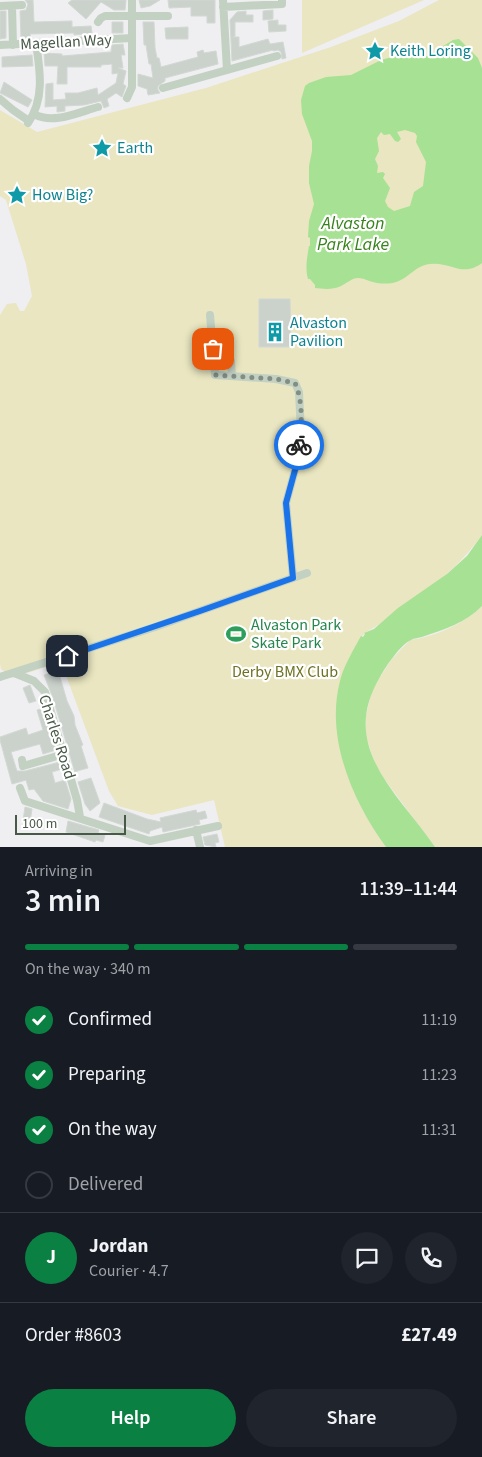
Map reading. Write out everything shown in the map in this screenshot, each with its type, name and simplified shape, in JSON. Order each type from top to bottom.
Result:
[{"type":"street","points":[[127,98],[132,87],[132,0]]},
{"type":"street","points":[[227,70],[223,3],[282,2]]},
{"type":"street","points":[[1,6],[22,5]]},
{"type":"street","points":[[12,6],[13,44]]},
{"type":"street","points":[[98,22],[105,16],[168,16]]},
{"type":"street","name":"Magellan Way","points":[[0,45],[132,38]]},
{"type":"street","points":[[30,119],[40,88],[40,70],[36,43]]},
{"type":"street","points":[[163,88],[277,56]]},
{"type":"street","points":[[0,99],[13,110],[30,119],[58,118],[98,107]]},
{"type":"street","points":[[210,315],[215,375],[276,379],[295,383],[299,392],[301,433],[295,470],[286,503],[293,578]]},
{"type":"street","points":[[232,361],[232,376]]},
{"type":"street","points":[[0,677],[155,627],[307,573]]},
{"type":"street","name":"Charles Road","points":[[14,673],[34,682],[44,692],[64,754],[80,818]]},
{"type":"street","points":[[22,760],[23,766],[64,754]]},
{"type":"street","points":[[20,788],[25,801],[80,818],[151,844],[196,830],[218,826]]},
{"type":"street","points":[[196,830],[200,847]]},
{"type":"green space","points":[[302,0],[424,0],[302,53]]},
{"type":"green space","name":"Derby BMX Club","points":[[439,0],[482,0],[482,535],[469,552],[447,574],[404,604],[386,620],[364,634],[351,655],[342,678],[337,703],[342,754],[360,804],[386,847],[225,847],[214,800],[152,815],[118,806],[109,791],[61,662],[12,678],[1,669],[0,315],[7,304],[16,303],[20,311],[24,311],[32,296],[26,264],[6,200],[0,196],[0,110],[37,132],[206,88],[331,47],[399,21]]},
{"type":"green space","points":[[482,606],[482,847],[435,847],[375,764],[366,737],[366,716],[372,690],[391,660],[410,640],[429,636],[449,628],[467,618]]},
{"type":"water","name":"Alvaston Park Lake","points":[[459,39],[478,58],[482,68],[482,263],[468,269],[437,264],[425,265],[394,283],[371,282],[358,278],[334,288],[315,288],[315,285],[308,279],[307,271],[310,246],[310,238],[308,237],[309,221],[314,204],[309,183],[312,141],[302,114],[301,100],[305,86],[326,77],[351,75],[381,60],[392,57],[407,55],[427,56],[453,40]],"holes":[[[405,130],[415,133],[417,136],[416,142],[426,162],[423,186],[414,192],[410,206],[394,211],[388,207],[385,201],[390,188],[383,178],[385,174],[383,172],[377,173],[378,166],[375,159],[379,151],[377,138],[381,132],[384,135],[390,134],[398,142],[401,139],[397,132]]]},
{"type":"water","points":[[482,535],[482,606],[469,617],[454,625],[407,642],[386,667],[369,702],[366,726],[369,747],[378,768],[390,788],[435,847],[386,847],[363,810],[345,769],[336,725],[336,703],[340,681],[346,664],[361,636],[363,637],[364,633],[374,629],[398,608],[447,574],[467,556]]},
{"type":"building","points":[[25,0],[33,0],[34,22],[72,21],[72,27],[91,26],[92,33],[74,35],[74,33],[30,34],[31,38],[21,38],[20,11],[26,10],[28,4]]},
{"type":"building","points":[[72,0],[126,0],[125,10],[114,10],[101,2],[86,19],[68,3]]},
{"type":"building","points":[[139,0],[160,0],[150,6],[141,8]]},
{"type":"building","points":[[168,0],[215,0],[215,23],[207,23],[207,16],[191,16],[191,7],[169,8]]},
{"type":"building","points":[[273,10],[273,19],[263,20],[263,11]]},
{"type":"building","points":[[0,11],[6,11],[6,38],[0,39]]},
{"type":"building","points":[[246,11],[246,15],[253,15],[253,22],[235,22],[235,37],[239,37],[239,47],[268,39],[270,44],[283,42],[286,58],[282,59],[281,52],[273,50],[232,61],[230,20],[237,12]]},
{"type":"building","points":[[278,20],[278,25],[286,25],[286,31],[269,32],[268,21]]},
{"type":"building","points":[[112,22],[123,22],[123,33],[112,33]]},
{"type":"building","points":[[143,22],[154,22],[155,48],[161,67],[198,57],[197,52],[203,50],[204,53],[216,51],[218,64],[165,78],[165,81],[158,86],[160,93],[148,95],[147,89],[138,86],[138,74],[153,78],[146,45],[144,45]]},
{"type":"building","points":[[188,27],[188,39],[166,39],[165,28]]},
{"type":"building","points":[[123,44],[125,55],[121,55],[123,68],[118,68],[126,71],[123,84],[126,86],[122,97],[116,93],[107,99],[109,106],[104,108],[101,101],[84,105],[65,106],[65,111],[57,112],[57,106],[45,107],[46,84],[53,83],[53,100],[66,99],[65,93],[78,93],[97,88],[98,95],[116,83],[118,73],[112,74],[112,64],[101,65],[101,67],[67,67],[67,84],[57,84],[58,66],[45,66],[44,53],[62,54],[62,56],[111,52],[112,45]]},
{"type":"building","points":[[32,55],[33,66],[2,67],[2,57]]},
{"type":"building","points":[[4,82],[32,100],[28,107],[0,93]]},
{"type":"building","name":"Alvaston Pavilion","points":[[259,299],[290,299],[291,347],[259,347]]},
{"type":"building","points":[[58,670],[83,745],[81,746],[88,768],[77,771],[76,776],[53,698],[44,675]]},
{"type":"building","points":[[30,685],[36,701],[29,703],[23,688]]},
{"type":"building","points":[[44,708],[56,750],[43,754],[40,744],[11,752],[17,771],[25,771],[60,762],[62,769],[52,772],[55,783],[65,780],[71,799],[68,809],[43,801],[34,789],[29,790],[26,780],[12,784],[0,740],[0,737],[26,728],[28,735],[43,730],[37,710]]},
{"type":"building","points":[[91,778],[100,803],[90,811],[85,804],[78,782]]},
{"type":"building","points":[[104,803],[147,819],[161,822],[160,818],[196,810],[197,813],[205,811],[207,818],[199,820],[200,824],[163,832],[162,827],[150,831],[149,834],[99,817]]},
{"type":"building","points":[[25,807],[32,809],[30,822],[23,821]]},
{"type":"building","points":[[68,821],[99,830],[98,833],[105,835],[103,842],[96,840],[95,842],[66,832]]},
{"type":"building","points":[[217,834],[219,842],[215,843],[216,847],[205,845],[203,837]]},
{"type":"way so far","points":[[213,349],[215,375],[276,379],[295,383],[299,392],[301,433],[299,445]]},
{"type":"place","name":"Keith Loring","points":[[375,51]]},
{"type":"place","name":"Earth","points":[[102,148]]},
{"type":"place","name":"How Big?","points":[[17,195]]},
{"type":"place","name":"Alvaston Pavilion","points":[[275,332]]},
{"type":"place","name":"Alvaston Park Skate Park","points":[[236,634]]},
{"type":"route","points":[[67,656],[293,578],[286,503],[295,470],[299,445]]}]
